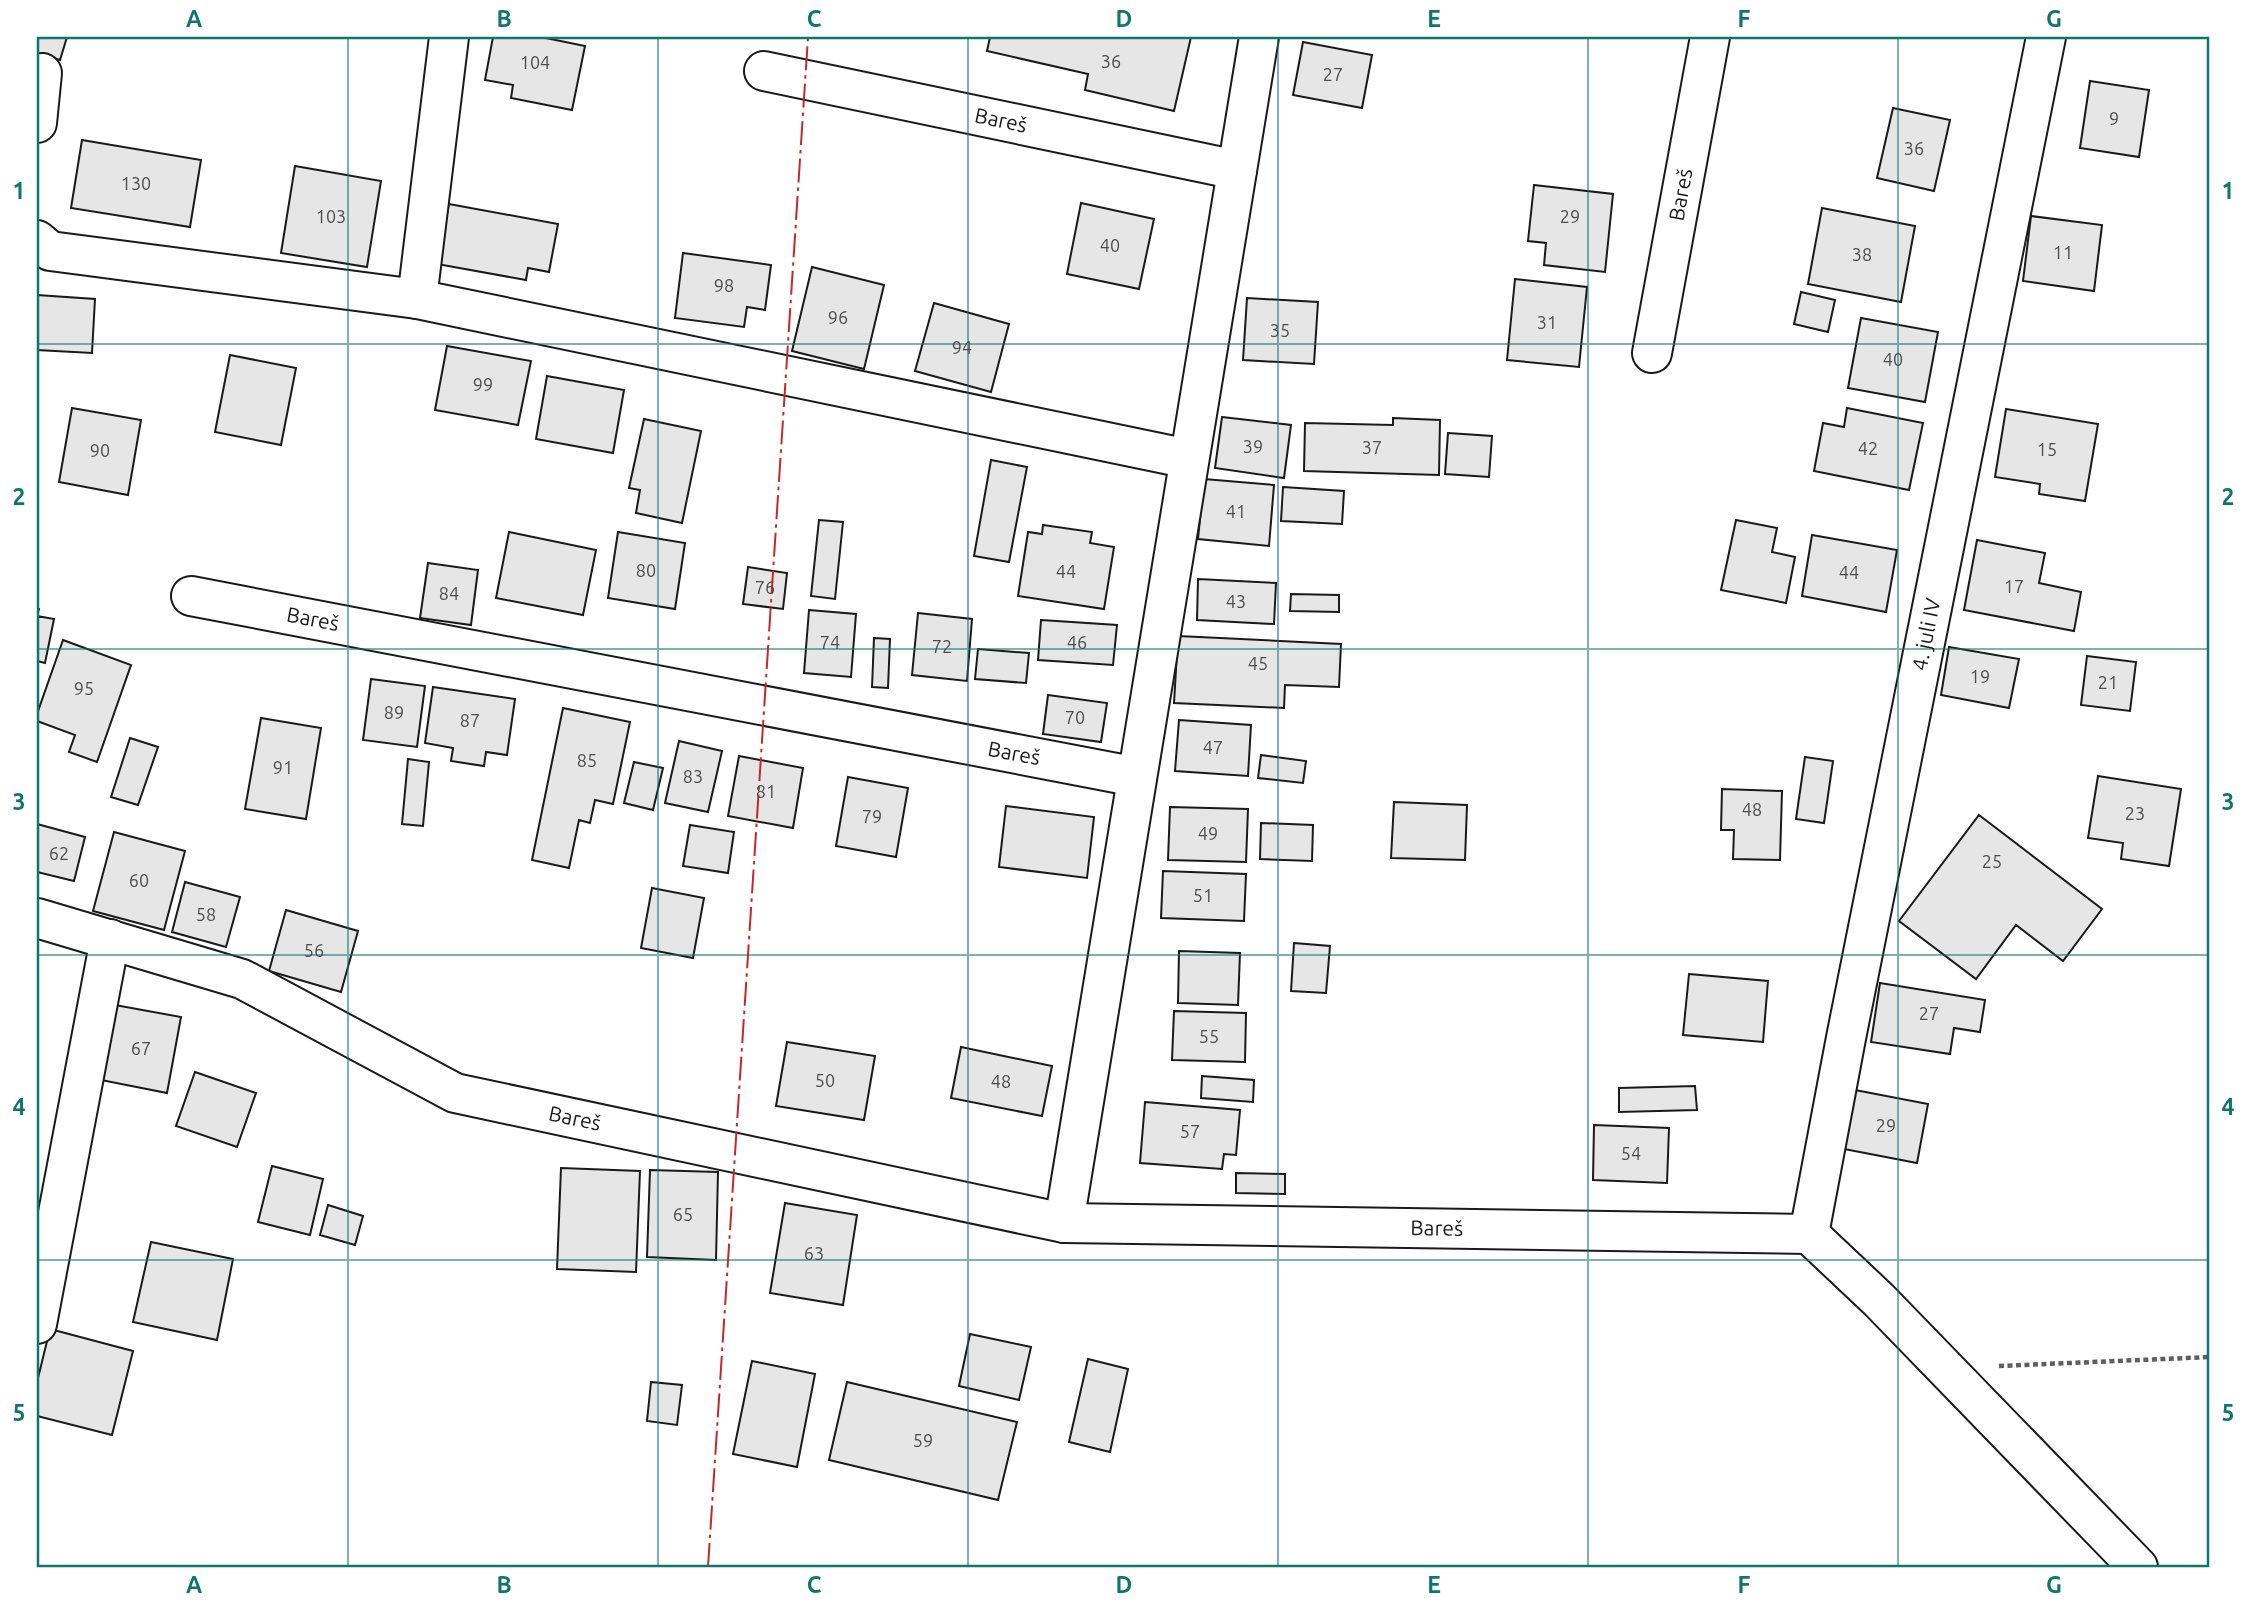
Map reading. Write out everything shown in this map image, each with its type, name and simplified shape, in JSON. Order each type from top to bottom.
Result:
[{"type":"street","points":[[417,299],[449,37]]},
{"type":"street","points":[[1064,1223],[1259,37]]},
{"type":"street","name":"Bareš","points":[[1652,353],[1710,37]]},
{"type":"street","name":"4. juli IV","points":[[1809,1234],[2046,37]]},
{"type":"street","name":"Bareš","points":[[764,71],[1237,170]]},
{"type":"street","points":[[37,122],[42,73]]},
{"type":"street","points":[[37,240],[50,251],[417,299],[1189,459]]},
{"type":"street","name":"Bareš","points":[[191,596],[1137,777]]},
{"type":"street","name":"Bareš","points":[[37,918],[242,979],[455,1093],[1064,1223],[1809,1234]]},
{"type":"street","points":[[37,1324],[110,940]]},
{"type":"street","points":[[1809,1234],[1879,1300],[2138,1567]]},
{"type":"path","points":[[1945,1368],[2210,1357]]},
{"type":"building","points":[[37,37],[67,37],[60,60],[37,53]]},
{"type":"building","points":[[493,37],[541,37],[585,46],[572,110],[511,98],[513,85],[485,80]]},
{"type":"building","points":[[990,37],[1191,37],[1174,111],[1085,90],[1088,74],[987,51]]},
{"type":"building","points":[[1303,42],[1372,55],[1362,108],[1293,95]]},
{"type":"building","points":[[2090,81],[2149,90],[2139,157],[2080,148]]},
{"type":"building","points":[[1893,108],[1950,120],[1934,191],[1877,178]]},
{"type":"building","points":[[82,140],[201,160],[190,227],[71,208]]},
{"type":"building","points":[[295,166],[381,181],[367,267],[281,253]]},
{"type":"building","points":[[1534,185],[1613,194],[1605,272],[1544,265],[1546,243],[1528,241]]},
{"type":"building","points":[[1081,203],[1154,219],[1139,289],[1067,274]]},
{"type":"building","points":[[449,204],[558,224],[549,272],[528,268],[526,280],[437,264]]},
{"type":"building","points":[[1822,208],[1915,226],[1901,302],[1808,284]]},
{"type":"building","points":[[2031,216],[2102,225],[2094,291],[2023,281]]},
{"type":"building","points":[[683,253],[771,265],[765,310],[747,307],[744,327],[675,318]]},
{"type":"building","points":[[812,267],[884,285],[864,369],[792,351]]},
{"type":"building","points":[[1515,279],[1587,287],[1579,367],[1507,360]]},
{"type":"building","points":[[1801,292],[1835,300],[1828,332],[1794,324]]},
{"type":"building","points":[[37,295],[95,299],[92,353],[37,350]]},
{"type":"building","points":[[1247,298],[1318,302],[1314,364],[1243,360]]},
{"type":"building","points":[[934,303],[1009,324],[991,392],[915,371]]},
{"type":"building","points":[[1861,318],[1938,332],[1925,402],[1848,388]]},
{"type":"building","points":[[447,346],[531,361],[518,425],[435,410]]},
{"type":"building","points":[[230,355],[296,368],[281,445],[215,432]]},
{"type":"building","points":[[547,376],[624,390],[613,453],[536,439]]},
{"type":"building","points":[[72,408],[141,420],[128,495],[59,482]]},
{"type":"building","points":[[1847,408],[1923,423],[1909,490],[1814,471],[1823,423],[1844,427]]},
{"type":"building","points":[[2006,409],[2098,424],[2085,501],[2039,494],[2040,484],[1995,477]]},
{"type":"building","points":[[1222,417],[1291,425],[1284,478],[1215,468]]},
{"type":"building","points":[[1393,418],[1440,420],[1439,475],[1304,471],[1305,423],[1393,425]]},
{"type":"building","points":[[644,419],[701,431],[682,523],[636,513],[640,490],[629,488]]},
{"type":"building","points":[[1448,433],[1492,436],[1489,477],[1445,474]]},
{"type":"building","points":[[991,460],[1027,467],[1009,562],[974,556]]},
{"type":"building","points":[[1204,479],[1274,485],[1269,546],[1198,539]]},
{"type":"building","points":[[1283,487],[1344,491],[1342,524],[1281,521]]},
{"type":"building","points":[[819,520],[843,522],[835,599],[811,596]]},
{"type":"building","points":[[1736,520],[1777,528],[1772,552],[1795,557],[1786,603],[1721,590]]},
{"type":"building","points":[[1043,525],[1092,532],[1090,543],[1114,547],[1104,609],[1018,596],[1028,532],[1042,534]]},
{"type":"building","points":[[509,532],[596,550],[583,615],[496,598]]},
{"type":"building","points":[[618,532],[685,543],[675,609],[608,598]]},
{"type":"building","points":[[1812,535],[1897,550],[1886,612],[1802,596]]},
{"type":"building","points":[[1977,540],[2045,553],[2039,583],[2081,592],[2074,631],[1964,610]]},
{"type":"building","points":[[428,563],[478,570],[471,625],[420,618]]},
{"type":"building","points":[[748,567],[787,573],[783,609],[743,604]]},
{"type":"building","points":[[1198,579],[1276,583],[1274,624],[1197,620]]},
{"type":"building","points":[[1291,594],[1339,595],[1339,612],[1290,611]]},
{"type":"building","points":[[809,610],[856,614],[851,677],[804,673]]},
{"type":"building","points":[[918,613],[972,619],[967,681],[912,675]]},
{"type":"building","points":[[37,616],[54,619],[45,663],[37,661]]},
{"type":"building","points":[[1041,620],[1117,625],[1113,665],[1038,660]]},
{"type":"building","points":[[1178,636],[1341,644],[1339,687],[1285,685],[1284,708],[1174,703]]},
{"type":"building","points":[[874,638],[890,639],[888,688],[872,687]]},
{"type":"building","points":[[63,640],[131,665],[97,762],[69,752],[75,735],[37,721],[37,714]]},
{"type":"building","points":[[1949,647],[2019,659],[2009,708],[1941,695]]},
{"type":"building","points":[[978,649],[1029,653],[1026,683],[975,679]]},
{"type":"building","points":[[2087,656],[2136,662],[2130,711],[2081,705]]},
{"type":"building","points":[[371,679],[425,686],[417,747],[363,740]]},
{"type":"building","points":[[433,687],[515,699],[507,755],[486,752],[484,766],[451,761],[453,748],[425,743]]},
{"type":"building","points":[[1048,695],[1107,703],[1101,742],[1043,734]]},
{"type":"building","points":[[563,708],[630,722],[613,804],[595,800],[590,823],[579,820],[569,868],[532,860]]},
{"type":"building","points":[[261,718],[321,728],[306,819],[245,809]]},
{"type":"building","points":[[1179,720],[1251,725],[1248,776],[1175,771]]},
{"type":"building","points":[[130,738],[158,747],[138,805],[111,797]]},
{"type":"building","points":[[679,741],[722,751],[708,812],[665,803]]},
{"type":"building","points":[[1261,755],[1306,761],[1303,783],[1258,778]]},
{"type":"building","points":[[739,756],[803,768],[793,828],[728,816]]},
{"type":"building","points":[[1805,757],[1833,761],[1824,823],[1796,819]]},
{"type":"building","points":[[408,759],[429,762],[423,826],[402,824]]},
{"type":"building","points":[[634,762],[663,768],[653,810],[624,803]]},
{"type":"building","points":[[2098,776],[2181,789],[2169,866],[2121,859],[2123,843],[2088,838]]},
{"type":"building","points":[[848,777],[908,788],[896,857],[836,846]]},
{"type":"building","points":[[1722,789],[1782,791],[1780,860],[1733,859],[1734,830],[1721,830]]},
{"type":"building","points":[[1394,802],[1467,805],[1465,860],[1391,858]]},
{"type":"building","points":[[1006,806],[1094,817],[1087,878],[999,867]]},
{"type":"building","points":[[1170,807],[1248,809],[1246,862],[1168,860]]},
{"type":"building","points":[[1979,815],[2102,909],[2063,961],[2016,925],[1976,979],[1899,921]]},
{"type":"building","points":[[1261,823],[1313,825],[1312,861],[1260,859]]},
{"type":"building","points":[[37,824],[85,837],[74,881],[37,872]]},
{"type":"building","points":[[690,825],[734,832],[728,873],[683,866]]},
{"type":"building","points":[[114,832],[185,851],[164,930],[93,911]]},
{"type":"building","points":[[1163,871],[1246,874],[1244,921],[1161,918]]},
{"type":"building","points":[[185,882],[240,897],[226,947],[172,932]]},
{"type":"building","points":[[652,888],[704,898],[693,958],[641,948]]},
{"type":"building","points":[[286,910],[358,931],[341,992],[269,971]]},
{"type":"building","points":[[1294,943],[1330,946],[1326,993],[1291,991]]},
{"type":"building","points":[[1179,951],[1240,953],[1238,1005],[1178,1003]]},
{"type":"building","points":[[1689,974],[1768,981],[1763,1042],[1683,1035]]},
{"type":"building","points":[[1880,983],[1985,1000],[1980,1032],[1954,1028],[1950,1054],[1871,1042]]},
{"type":"building","points":[[115,1005],[181,1017],[167,1093],[101,1080]]},
{"type":"building","points":[[1174,1011],[1246,1013],[1245,1062],[1172,1060]]},
{"type":"building","points":[[787,1042],[875,1056],[864,1120],[776,1106]]},
{"type":"building","points":[[961,1047],[1052,1066],[1042,1116],[951,1098]]},
{"type":"building","points":[[195,1072],[256,1093],[237,1147],[176,1126]]},
{"type":"building","points":[[1202,1076],[1254,1080],[1253,1102],[1201,1098]]},
{"type":"building","points":[[1695,1086],[1697,1110],[1619,1112],[1619,1088]]},
{"type":"building","points":[[1855,1090],[1928,1104],[1917,1163],[1844,1149]]},
{"type":"building","points":[[1145,1102],[1240,1110],[1236,1155],[1224,1154],[1222,1169],[1140,1163]]},
{"type":"building","points":[[1594,1125],[1669,1128],[1667,1183],[1593,1180]]},
{"type":"building","points":[[272,1166],[323,1179],[310,1235],[258,1222]]},
{"type":"building","points":[[561,1168],[640,1171],[636,1272],[557,1269]]},
{"type":"building","points":[[650,1170],[718,1172],[716,1260],[647,1257]]},
{"type":"building","points":[[1236,1173],[1285,1174],[1285,1194],[1236,1193]]},
{"type":"building","points":[[785,1203],[857,1215],[843,1305],[770,1293]]},
{"type":"building","points":[[328,1205],[363,1216],[355,1245],[320,1235]]},
{"type":"building","points":[[151,1242],[233,1259],[217,1340],[133,1322]]},
{"type":"building","points":[[50,1329],[133,1351],[112,1435],[37,1416],[37,1382]]},
{"type":"building","points":[[970,1334],[1031,1347],[1019,1400],[959,1386]]},
{"type":"building","points":[[1088,1359],[1128,1369],[1110,1452],[1069,1442]]},
{"type":"building","points":[[752,1361],[815,1374],[797,1467],[733,1454]]},
{"type":"building","points":[[651,1382],[682,1385],[677,1425],[647,1421]]},
{"type":"building","points":[[847,1382],[1017,1422],[998,1500],[829,1460]]},
{"type":"power","points":[[708,1567],[808,37]]}]
